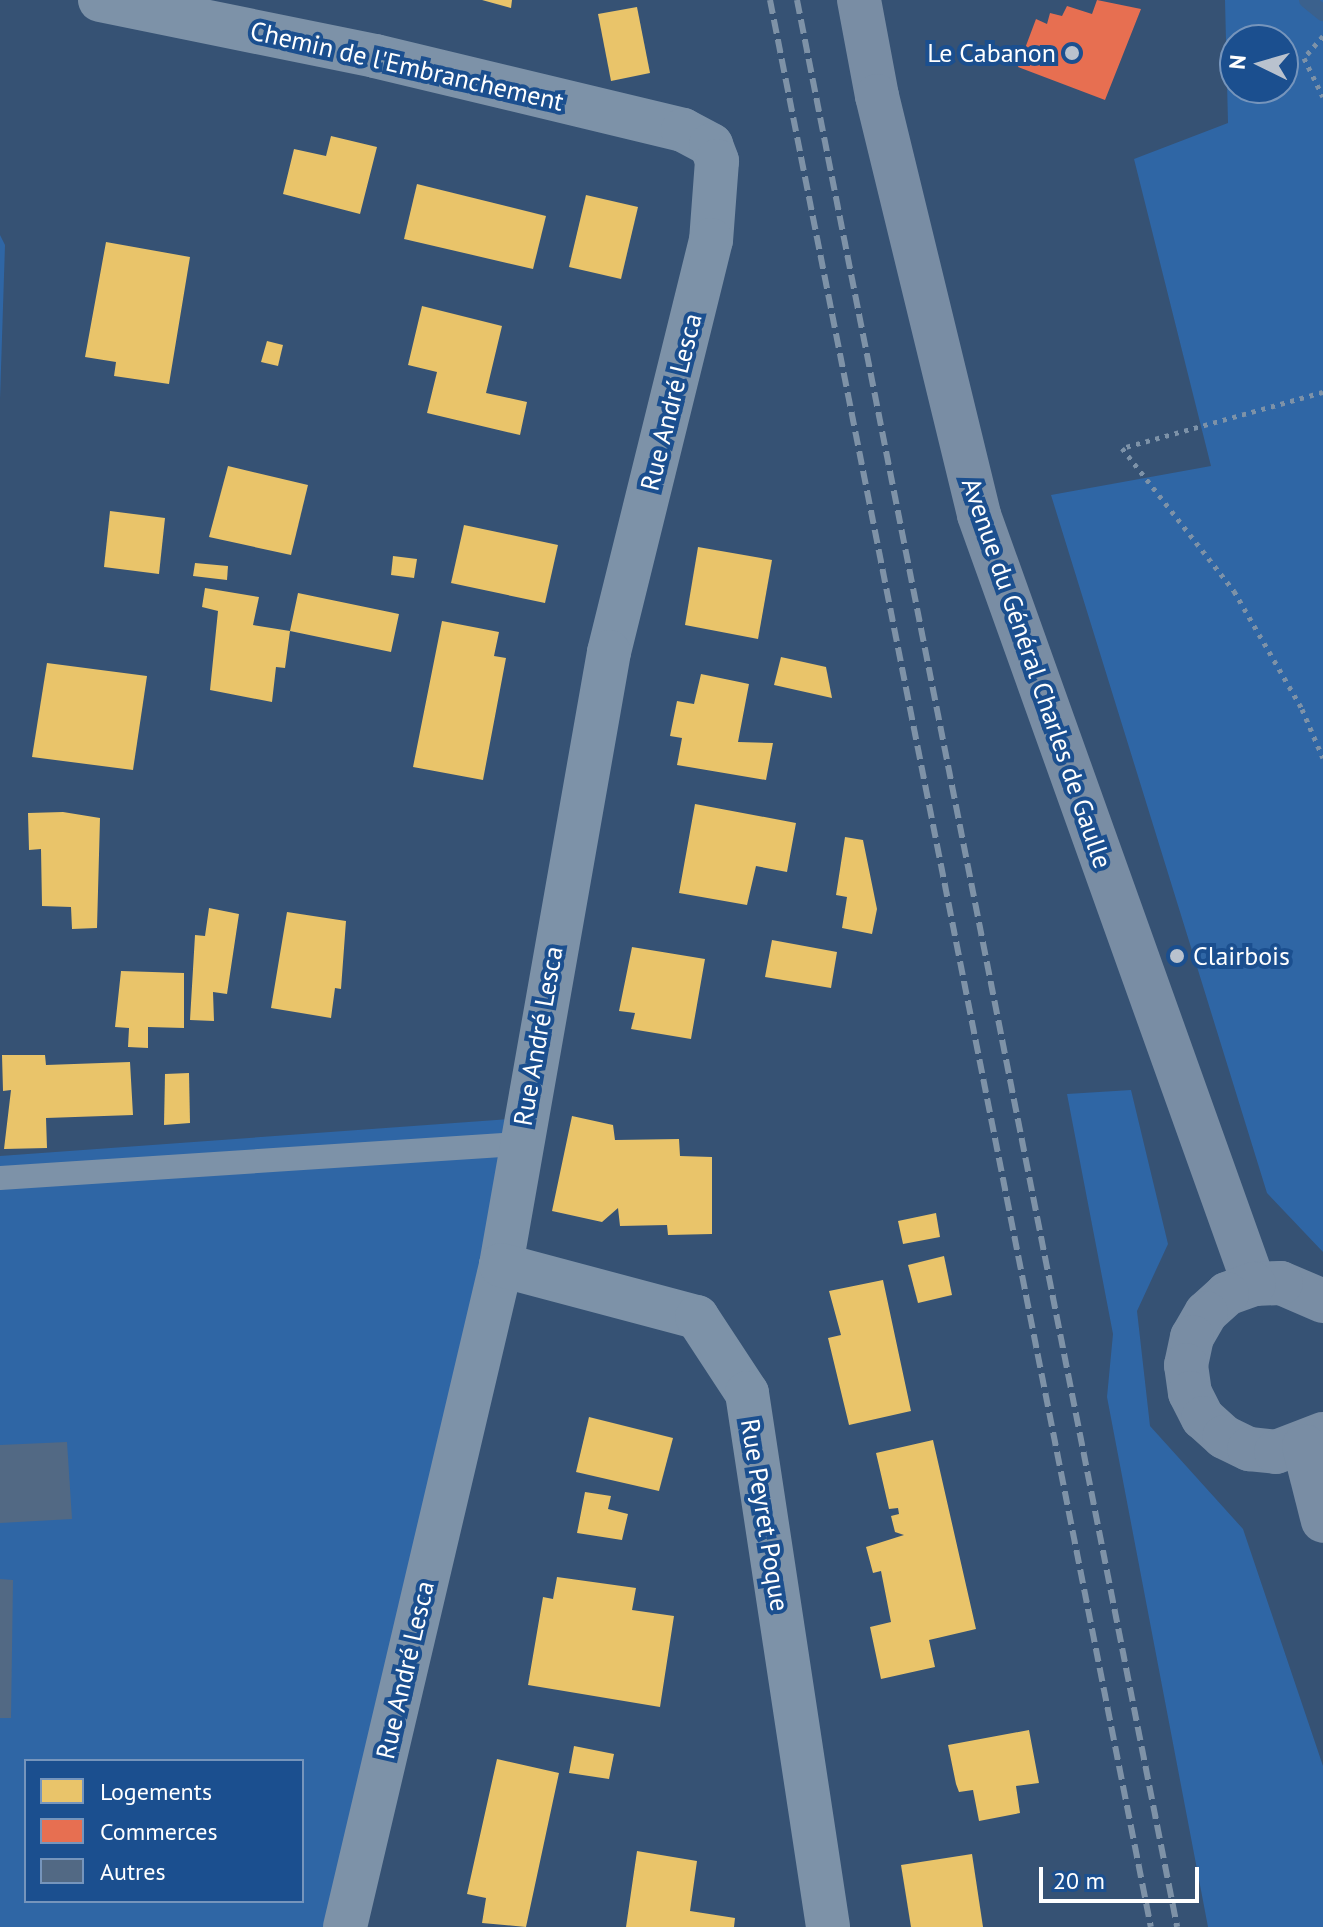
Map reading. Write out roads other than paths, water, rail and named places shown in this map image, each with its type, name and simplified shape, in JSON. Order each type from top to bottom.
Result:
[{"type":"main road","name":"Avenue du Général Charles de Gaulle","points":[[859,0],[877,96],[979,515],[1254,1284]]},
{"type":"main road","points":[[1323,1301],[1281,1283],[1254,1284],[1227,1294],[1206,1313],[1192,1337],[1186,1365],[1190,1393],[1203,1418],[1224,1437],[1249,1449],[1276,1452],[1313,1440],[1323,1521]]},
{"type":"street","name":"Chemin de l'Embranchement","points":[[100,0],[391,60],[683,130],[711,145]]},
{"type":"street","name":"Rue André Lesca","points":[[345,1927],[501,1265],[518,1144],[609,652],[711,240],[718,195],[717,161],[711,145]]},
{"type":"street","name":"Rue Peyret Poque","points":[[501,1265],[697,1317],[747,1393],[828,1927]]},
{"type":"lane","points":[[0,1178],[518,1144]]},
{"type":"waterway","points":[[1307,0],[1323,13]]},
{"type":"railway","points":[[770,0],[1151,1927]]},
{"type":"railway","points":[[797,0],[1177,1927]]},
{"type":"place","name":"Le Cabanon","points":[[1072,53]]},
{"type":"place","name":"Clairbois","points":[[1177,956]]}]
